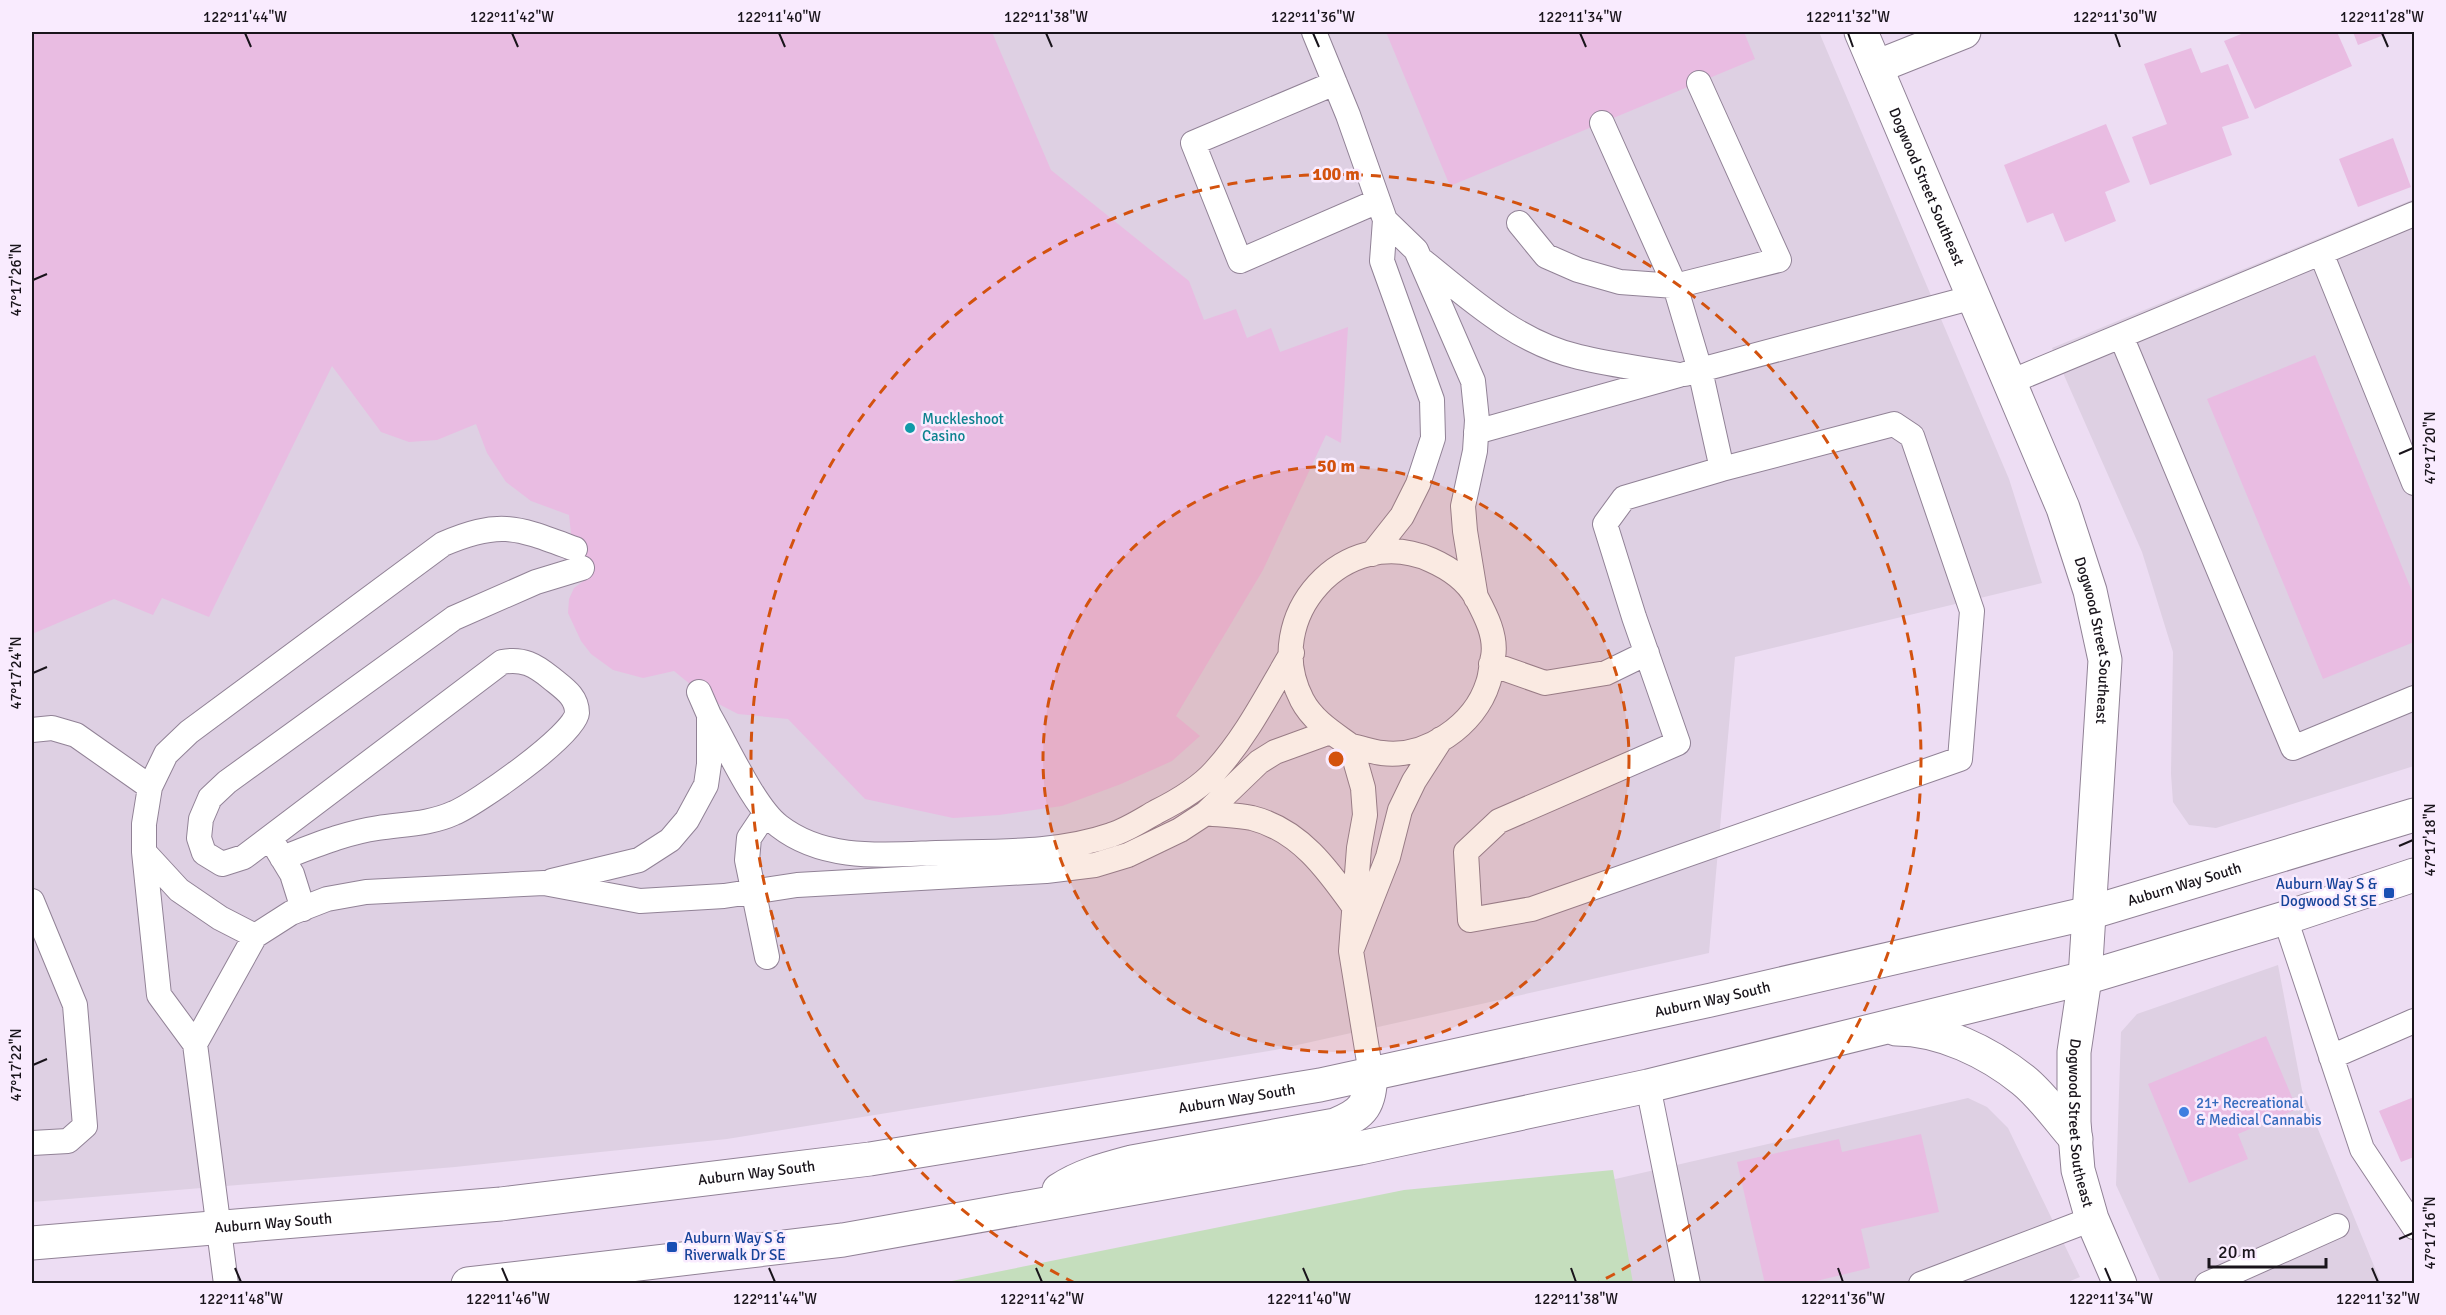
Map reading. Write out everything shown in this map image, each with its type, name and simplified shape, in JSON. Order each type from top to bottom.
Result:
[{"type":"main road","name":"Dogwood Street Southeast","points":[[1861,32],[2063,508],[2090,591],[2104,660],[2085,978],[2074,1052],[2076,1139],[2078,1170],[2092,1219],[2120,1284]]},
{"type":"main road","points":[[1876,67],[1964,32]]},
{"type":"main road","name":"Auburn Way South","points":[[32,1242],[501,1204],[870,1159],[1320,1085],[1711,1000],[2089,913],[2415,815]]},
{"type":"main road","points":[[468,1284],[843,1240],[1360,1148],[1648,1086],[2085,978],[2285,918],[2415,875]]},
{"type":"main road","points":[[1873,1029],[1918,1029],[1962,1044],[1997,1062],[2024,1082],[2076,1139]]},
{"type":"main road","points":[[1049,1203],[1060,1190],[1076,1180],[1105,1169],[1335,1125],[1352,1118],[1364,1109],[1370,1093],[1371,1074]]},
{"type":"lane","points":[[1314,32],[1381,211],[1382,261],[1432,400],[1433,438],[1418,484],[1402,516],[1372,554]]},
{"type":"lane","points":[[1335,83],[1193,143],[1240,261],[1381,211]]},
{"type":"lane","points":[[1519,224],[1546,256],[1578,270],[1620,282],[1674,285],[1779,260],[1700,83]]},
{"type":"lane","points":[[1602,123],[1674,285],[1690,373],[1722,469]]},
{"type":"lane","points":[[1381,211],[1416,250],[1473,381],[1476,432],[1463,506],[1476,598]]},
{"type":"lane","points":[[2010,382],[2415,214]]},
{"type":"lane","points":[[2321,253],[2415,483]]},
{"type":"lane","points":[[1420,258],[1492,318],[1538,343],[1578,357],[1690,373]]},
{"type":"lane","points":[[1476,432],[1974,297]]},
{"type":"lane","points":[[2121,336],[2293,748],[2415,698]]},
{"type":"lane","points":[[1894,424],[1912,436],[1972,611],[1960,759],[1532,909],[1470,920],[1467,852],[1499,821],[1678,743],[1647,653],[1605,524],[1624,498],[1722,469],[1894,424]]},
{"type":"lane","points":[[226,1284],[195,1044],[159,995],[144,852],[144,824],[150,787],[166,754],[189,732],[443,544],[473,531],[514,528],[578,559],[536,582],[454,618],[227,782],[210,798],[201,819],[199,838],[204,853],[222,864],[276,848],[378,828],[423,823],[454,813],[492,792],[569,730],[577,715],[574,698],[538,667],[517,659],[502,662],[276,848]]},
{"type":"lane","points":[[1384,551],[1418,554],[1448,567],[1472,590],[1476,598],[1488,619],[1494,652],[1488,684],[1472,713],[1448,736],[1418,750],[1384,754],[1352,746],[1330,732],[1323,727],[1302,701],[1292,669],[1292,635],[1303,603],[1324,577],[1352,559],[1384,551]]},
{"type":"lane","points":[[699,692],[709,715],[765,814],[780,827],[808,843],[843,853],[881,856],[1038,849],[1081,844],[1114,834],[1175,802],[1214,773],[1243,737],[1292,653]]},
{"type":"lane","points":[[1491,664],[1545,683],[1606,673],[1647,653]]},
{"type":"lane","points":[[195,1044],[255,936],[291,913],[327,899],[366,892],[544,883],[639,860],[670,840],[687,820],[706,785],[709,764],[709,715]]},
{"type":"lane","points":[[32,730],[52,728],[75,735],[150,787]]},
{"type":"lane","points":[[544,883],[639,901],[724,896],[797,885],[1046,871],[1095,865],[1128,855],[1180,830],[1206,813],[1267,757],[1330,732]]},
{"type":"lane","points":[[1351,951],[1388,857],[1400,810],[1414,781],[1441,739]]},
{"type":"lane","points":[[1352,746],[1364,789],[1365,815],[1359,848],[1351,951],[1371,1074]]},
{"type":"lane","points":[[1206,813],[1252,818],[1280,828],[1302,844],[1326,867],[1355,908]]},
{"type":"lane","points":[[765,814],[749,838],[747,860],[767,957]]},
{"type":"lane","points":[[276,848],[292,874],[303,909]]},
{"type":"lane","points":[[144,852],[179,890],[220,918],[255,936]]},
{"type":"lane","points":[[32,901],[75,1005],[85,1126],[68,1141],[32,1143]]},
{"type":"lane","points":[[2285,918],[2362,1149],[2415,1227]]},
{"type":"lane","points":[[2331,1057],[2415,1021]]},
{"type":"lane","points":[[1648,1086],[1688,1284]]},
{"type":"lane","points":[[1921,1284],[2092,1219]]},
{"type":"lane","points":[[2207,1284],[2337,1226]]},
{"type":"shaded area","points":[[32,32],[1819,32],[2009,479],[2042,583],[1735,657],[1709,953],[1275,1050],[727,1139],[455,1167],[32,1202]]},
{"type":"shaded area","points":[[2414,199],[2414,766],[2216,828],[2189,825],[2173,802],[2171,774],[2173,652],[2142,552],[2052,348]]},
{"type":"shaded area","points":[[2278,965],[2302,1090],[2381,1283],[2161,1283],[2116,1185],[2121,1032],[2137,1014]]},
{"type":"shaded area","points":[[1968,1098],[1987,1107],[2008,1128],[2080,1277],[2063,1284],[1631,1283],[1611,1180]]},
{"type":"green space","points":[[1613,1170],[1633,1283],[942,1283],[1404,1190]]},
{"type":"building","name":"Muckleshoot Casino","points":[[32,32],[992,32],[1051,170],[1189,281],[1204,320],[1236,309],[1247,338],[1271,328],[1280,352],[1348,327],[1341,443],[1326,435],[1263,570],[1176,716],[1200,736],[1172,761],[1121,784],[1062,806],[999,815],[953,818],[865,799],[788,719],[738,714],[707,698],[674,671],[643,678],[613,670],[591,654],[581,641],[568,613],[569,599],[574,588],[586,579],[572,542],[569,515],[531,501],[506,482],[487,453],[476,424],[437,440],[409,442],[381,432],[332,366],[209,617],[162,598],[153,615],[114,599],[32,634]]},
{"type":"building","points":[[1386,32],[1744,32],[1755,59],[1450,186]]},
{"type":"building","points":[[2246,32],[2337,32],[2352,66],[2255,109],[2224,41]]},
{"type":"building","points":[[2353,32],[2392,32],[2358,45]]},
{"type":"building","points":[[2191,48],[2201,73],[2228,64],[2249,118],[2222,127],[2232,155],[2150,185],[2132,137],[2167,124],[2144,64]]},
{"type":"building","points":[[2106,124],[2130,182],[2105,192],[2116,221],[2065,242],[2053,213],[2027,223],[2004,165]]},
{"type":"building","points":[[2393,138],[2411,187],[2358,207],[2339,159]]},
{"type":"building","points":[[2315,355],[2414,596],[2414,642],[2323,679],[2207,399]]},
{"type":"building","points":[[2266,1036],[2297,1109],[2238,1134],[2248,1159],[2189,1183],[2148,1084]]},
{"type":"building","points":[[2414,1097],[2414,1157],[2401,1162],[2379,1111]]},
{"type":"building","points":[[1921,1134],[1939,1212],[1861,1229],[1870,1268],[1804,1284],[1765,1284],[1737,1162],[1839,1139],[1842,1152]]},
{"type":"place","name":"Muckleshoot Casino","points":[[910,428]]},
{"type":"place","name":"Auburn Way S & Dogwood St SE","points":[[2389,893]]},
{"type":"place","name":"21+ Recreational & Medical Cannabis","points":[[2184,1112]]},
{"type":"place","name":"Auburn Way S & Riverwalk Dr SE","points":[[672,1247]]}]
